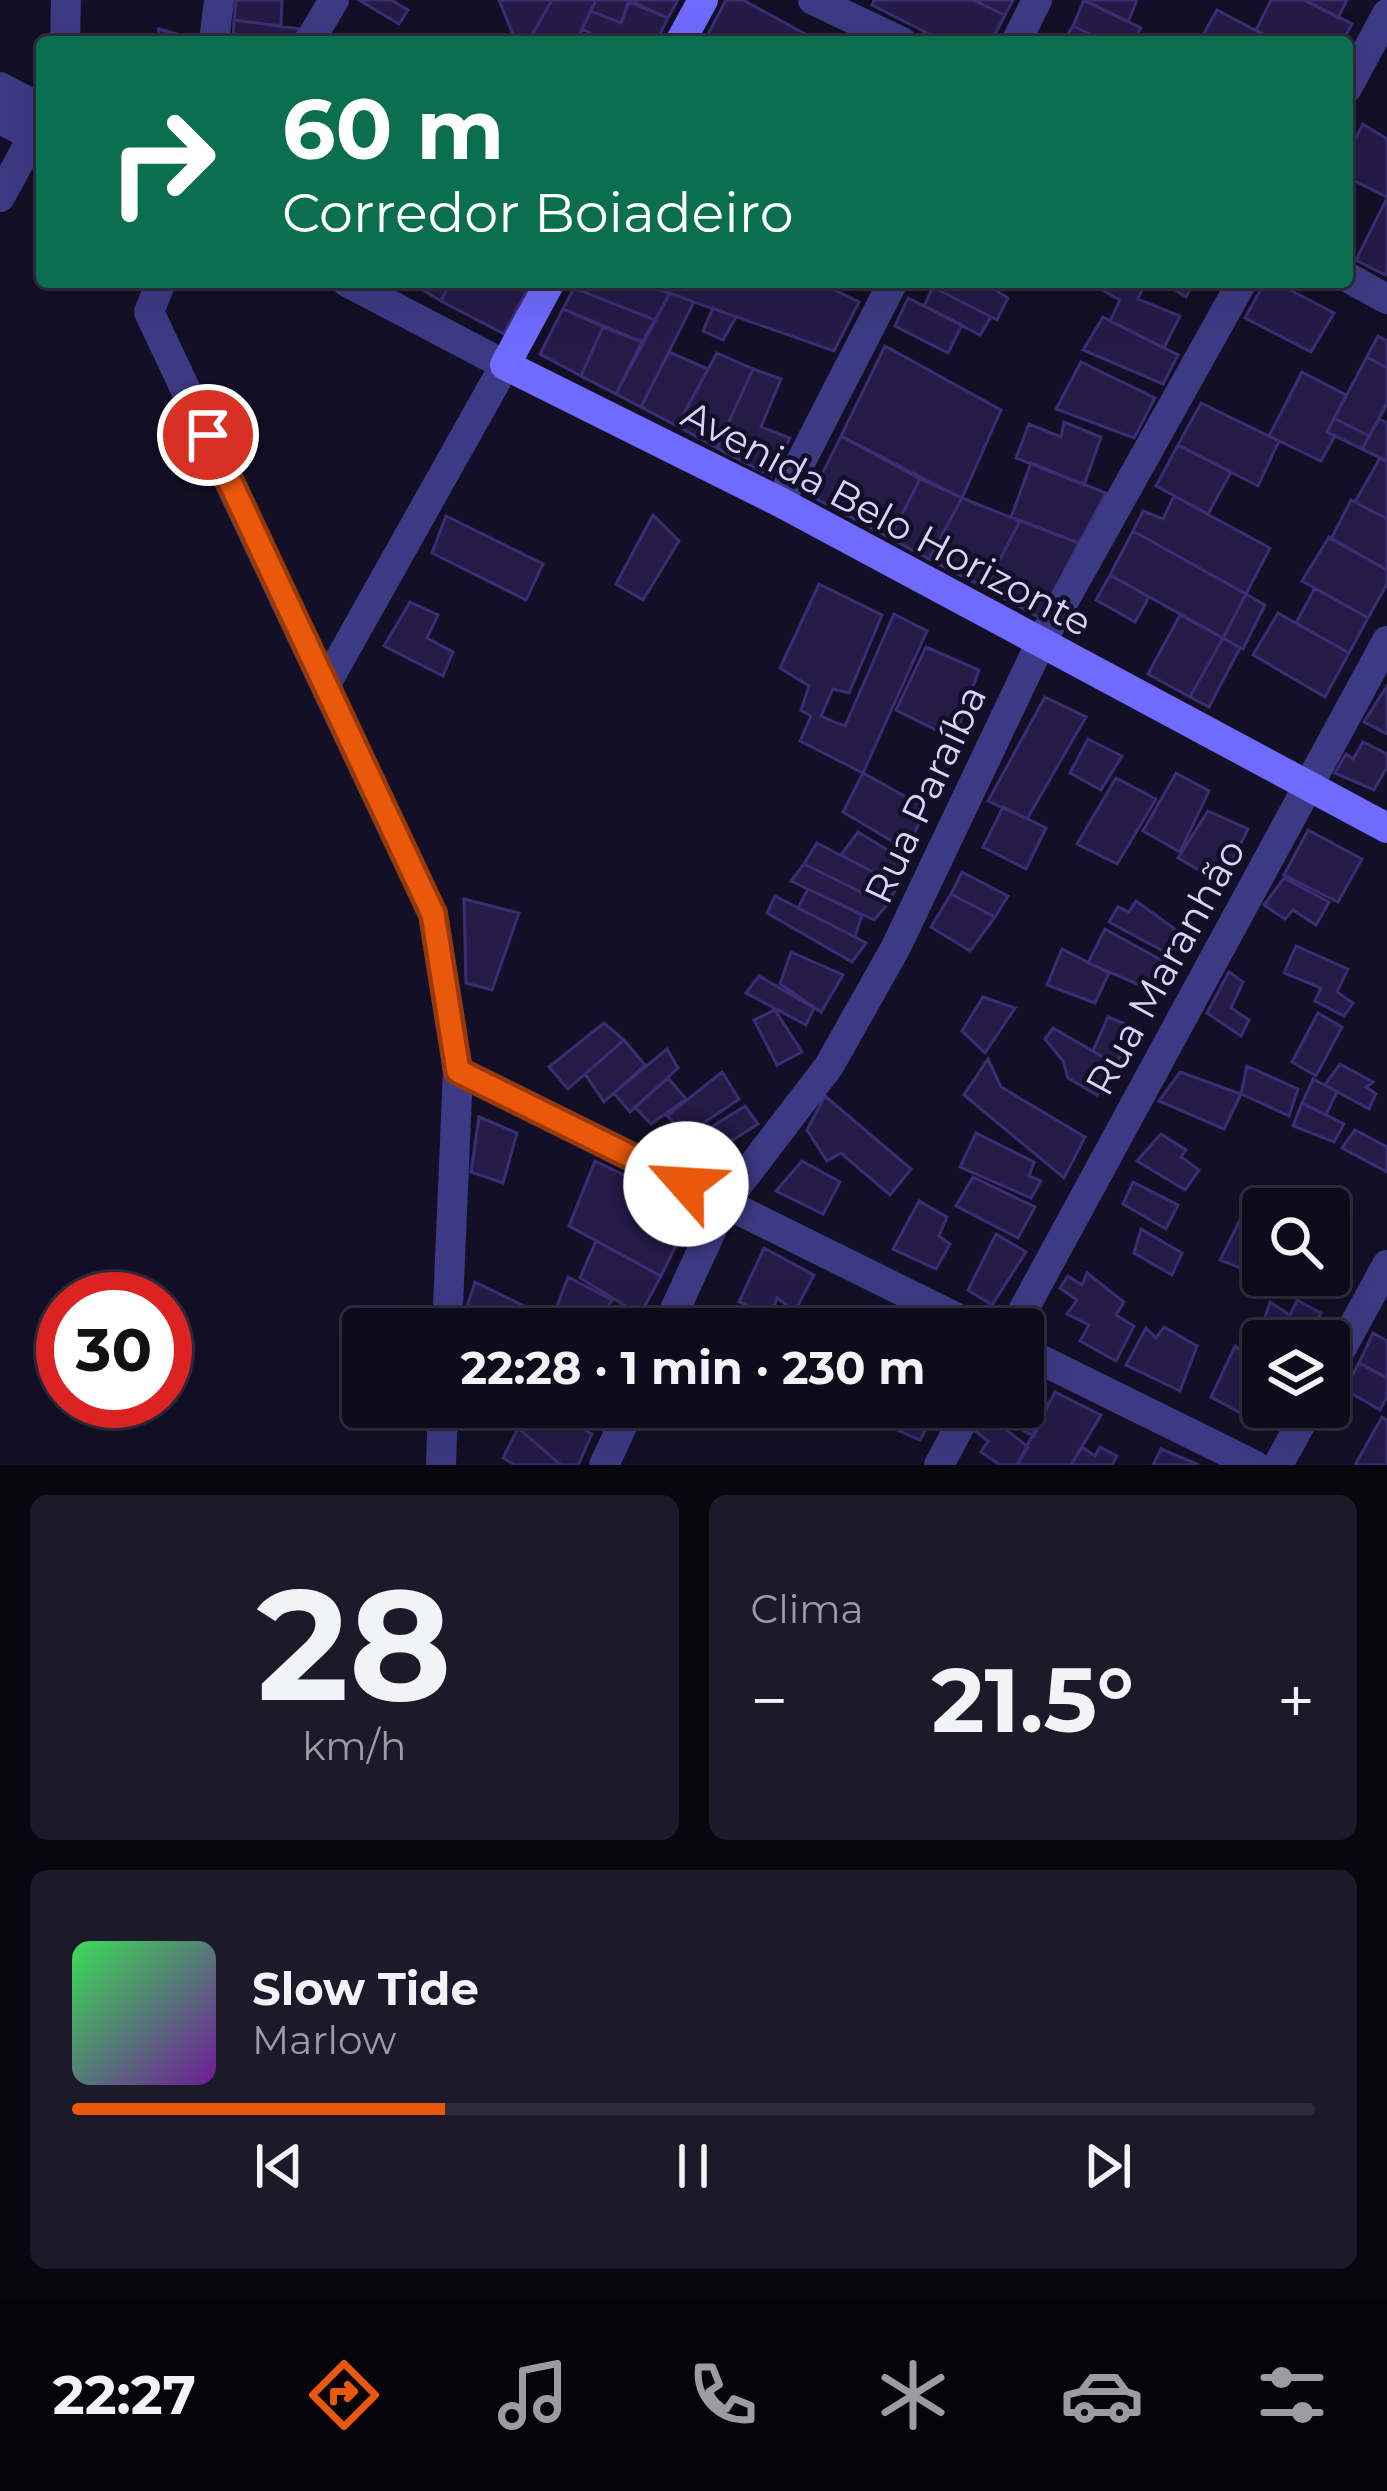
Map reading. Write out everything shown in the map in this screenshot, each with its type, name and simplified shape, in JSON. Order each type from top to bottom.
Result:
[{"type":"street","points":[[65,36],[66,0]]},
{"type":"street","points":[[215,36],[220,0]]},
{"type":"street","points":[[312,36],[334,0]]},
{"type":"street","points":[[683,36],[703,0]]},
{"type":"street","points":[[813,0],[889,36]]},
{"type":"street","points":[[1019,36],[1037,0]]},
{"type":"street","points":[[1353,77],[1387,14]]},
{"type":"street","points":[[0,88],[36,122]]},
{"type":"street","points":[[0,118],[36,125]]},
{"type":"street","points":[[0,197],[36,133]]},
{"type":"street","points":[[1353,280],[1387,299]]},
{"type":"street","points":[[159,288],[149,311],[433,914],[458,1071],[448,1308]]},
{"type":"street","name":"Avenida Belo Horizonte","points":[[358,288],[780,502],[1387,828]]},
{"type":"street","points":[[327,682],[547,288]]},
{"type":"street","points":[[780,502],[890,288]]},
{"type":"street","name":"Rua Paraíba","points":[[676,1308],[724,1203],[829,1066],[896,947],[1041,643],[1239,288]]},
{"type":"street","name":"Rua Maranhão","points":[[1023,1308],[1387,641]]},
{"type":"street","points":[[458,1071],[936,1308]]},
{"type":"street","points":[[1350,1333],[1387,1265]]},
{"type":"street","points":[[1044,1361],[1254,1465]]},
{"type":"street","points":[[441,1465],[442,1428]]},
{"type":"street","points":[[604,1465],[621,1428]]},
{"type":"street","points":[[938,1465],[958,1428]]},
{"type":"street","points":[[1278,1465],[1298,1428]]},
{"type":"building","points":[[236,0],[282,0],[281,26],[234,20]]},
{"type":"building","points":[[359,0],[391,0],[408,10],[399,24]]},
{"type":"building","points":[[499,0],[552,0],[531,36],[514,36]]},
{"type":"building","points":[[552,0],[596,0],[579,36],[531,36]]},
{"type":"building","points":[[596,0],[629,0],[621,23],[591,11]]},
{"type":"building","points":[[629,0],[678,0],[668,18]]},
{"type":"building","points":[[726,0],[743,0],[809,36],[707,36]]},
{"type":"building","points":[[874,0],[973,0],[1005,15],[994,36],[933,36],[872,5]]},
{"type":"building","points":[[973,0],[1013,0],[1005,15]]},
{"type":"building","points":[[1083,0],[1137,0],[1128,22]]},
{"type":"building","points":[[1084,0],[1141,28],[1136,36],[1094,36],[1073,26]]},
{"type":"building","points":[[1271,0],[1305,0],[1352,24],[1345,36],[1267,36],[1256,30]]},
{"type":"building","points":[[1304,0],[1347,0],[1338,18]]},
{"type":"building","points":[[629,2],[668,18],[659,36],[597,36],[582,29],[591,11],[621,23]]},
{"type":"building","points":[[1217,10],[1267,36],[1203,36]]},
{"type":"building","points":[[234,20],[300,29],[296,36],[233,36]]},
{"type":"building","points":[[1073,26],[1094,36],[1067,36]]},
{"type":"building","points":[[1363,124],[1387,139],[1387,197],[1353,180],[1353,143]]},
{"type":"building","points":[[1387,198],[1387,270],[1385,275],[1356,260]]},
{"type":"building","points":[[420,288],[448,288],[441,301]]},
{"type":"building","points":[[448,288],[528,288],[504,334],[441,301]]},
{"type":"building","points":[[574,288],[655,288],[670,293],[655,320]]},
{"type":"building","points":[[574,288],[655,320],[642,342],[563,309]]},
{"type":"building","points":[[654,288],[830,288],[859,302],[834,351]]},
{"type":"building","points":[[935,288],[993,288],[1008,298],[997,320]]},
{"type":"building","points":[[935,288],[991,317],[980,335],[924,306]]},
{"type":"building","points":[[1099,288],[1143,288],[1138,299],[1180,316],[1164,348],[1110,321],[1120,300]]},
{"type":"building","points":[[1262,288],[1286,288],[1334,313],[1311,352],[1245,318]]},
{"type":"building","points":[[670,293],[694,302],[641,407],[616,394]]},
{"type":"building","points":[[908,298],[962,325],[948,353],[895,326]]},
{"type":"building","points":[[713,308],[736,317],[723,340],[703,331]]},
{"type":"building","points":[[563,309],[603,327],[581,376],[540,354]]},
{"type":"building","points":[[1103,317],[1178,355],[1163,384],[1083,350]]},
{"type":"building","points":[[603,327],[642,342],[616,394],[581,376]]},
{"type":"building","points":[[1378,336],[1387,341],[1387,403],[1362,449],[1327,432]]},
{"type":"building","points":[[885,346],[1001,410],[962,498],[841,436]]},
{"type":"building","points":[[669,352],[708,369],[677,426],[641,407]]},
{"type":"building","points":[[717,353],[753,369],[717,448],[677,426]]},
{"type":"building","points":[[1367,357],[1387,368],[1387,404],[1369,436],[1334,418]]},
{"type":"building","points":[[1081,362],[1155,398],[1134,438],[1056,409]]},
{"type":"building","points":[[753,369],[781,379],[761,427],[790,438],[771,476],[717,448]]},
{"type":"building","points":[[1302,372],[1346,395],[1327,432],[1335,436],[1321,461],[1269,436]]},
{"type":"building","points":[[1201,403],[1279,441],[1258,486],[1178,445]]},
{"type":"building","points":[[1379,419],[1387,423],[1387,461],[1362,449]]},
{"type":"building","points":[[1064,422],[1101,437],[1084,485],[1016,458],[1029,424],[1061,437]]},
{"type":"building","points":[[841,436],[920,479],[890,538],[811,496]]},
{"type":"building","points":[[1178,445],[1231,472],[1208,514],[1156,486]]},
{"type":"building","points":[[1380,458],[1387,462],[1387,519],[1355,502]]},
{"type":"building","points":[[1031,463],[1106,493],[1079,543],[1011,517]]},
{"type":"building","points":[[920,479],[962,498],[929,559],[890,538]]},
{"type":"building","points":[[1174,496],[1270,548],[1246,594],[1133,531],[1143,511],[1163,519]]},
{"type":"building","points":[[962,498],[1020,521],[985,588],[929,559]]},
{"type":"building","points":[[1351,500],[1387,519],[1387,570],[1331,539]]},
{"type":"building","points":[[653,515],[679,541],[643,600],[616,584]]},
{"type":"building","points":[[446,516],[543,564],[526,600],[432,553]]},
{"type":"building","points":[[1020,521],[1079,543],[1040,618],[985,588]]},
{"type":"building","points":[[1133,531],[1246,594],[1223,638],[1110,575]]},
{"type":"building","points":[[1329,537],[1387,570],[1387,584],[1368,618],[1302,581]]},
{"type":"building","points":[[1110,575],[1149,597],[1135,622],[1096,600]]},
{"type":"building","points":[[819,584],[882,615],[849,693],[833,689],[821,716],[837,723],[845,726],[894,614],[927,631],[863,773],[800,741],[811,716],[801,710],[809,686],[780,668]]},
{"type":"building","points":[[1315,588],[1368,618],[1349,653],[1296,623]]},
{"type":"building","points":[[1246,594],[1265,605],[1243,649],[1223,638]]},
{"type":"building","points":[[410,602],[438,615],[427,638],[453,652],[443,676],[384,646]]},
{"type":"building","points":[[1278,613],[1349,653],[1325,697],[1253,655]]},
{"type":"building","points":[[1180,615],[1223,638],[1190,697],[1148,674]]},
{"type":"building","points":[[1223,638],[1240,648],[1209,707],[1190,697]]},
{"type":"building","points":[[926,647],[979,670],[954,739],[896,710]]},
{"type":"building","points":[[1387,686],[1387,734],[1364,722]]},
{"type":"building","points":[[1045,697],[1086,717],[1027,819],[988,801]]},
{"type":"building","points":[[1088,739],[1122,756],[1101,790],[1070,773]]},
{"type":"building","points":[[1363,742],[1387,754],[1387,767],[1374,790],[1335,773],[1346,754],[1353,759]]},
{"type":"building","points":[[863,773],[926,808],[907,850],[843,812]]},
{"type":"building","points":[[1176,773],[1209,791],[1180,852],[1143,831]]},
{"type":"building","points":[[1116,778],[1156,799],[1117,864],[1077,844]]},
{"type":"building","points":[[1003,807],[1046,828],[1026,869],[983,847]]},
{"type":"building","points":[[1208,811],[1248,829],[1221,883],[1178,858]]},
{"type":"building","points":[[1308,830],[1362,859],[1338,902],[1284,875]]},
{"type":"building","points":[[858,832],[909,863],[898,885],[841,855]]},
{"type":"building","points":[[817,843],[898,885],[887,905],[804,864]]},
{"type":"building","points":[[804,864],[887,905],[874,920],[791,881]]},
{"type":"building","points":[[962,872],[1008,896],[995,917],[951,894]]},
{"type":"building","points":[[1284,878],[1329,902],[1316,925],[1293,910],[1285,919],[1264,905]]},
{"type":"building","points":[[808,889],[862,915],[855,937],[798,908]]},
{"type":"building","points":[[951,894],[995,917],[970,951],[931,927]]},
{"type":"building","points":[[775,896],[866,943],[852,962],[767,913]]},
{"type":"building","points":[[464,899],[519,913],[492,990],[466,983]]},
{"type":"building","points":[[1136,901],[1179,932],[1165,952],[1109,922],[1118,907],[1129,912]]},
{"type":"building","points":[[1105,929],[1163,961],[1149,989],[1088,963]]},
{"type":"building","points":[[1296,946],[1348,969],[1337,992],[1353,1003],[1344,1016],[1315,1001],[1321,988],[1284,973]]},
{"type":"building","points":[[1062,949],[1109,973],[1095,1003],[1047,985]]},
{"type":"building","points":[[791,952],[843,975],[821,1012],[780,984]]},
{"type":"building","points":[[1229,972],[1243,982],[1231,1008],[1249,1020],[1241,1036],[1207,1013]]},
{"type":"building","points":[[759,976],[814,1008],[806,1025],[746,993]]},
{"type":"building","points":[[983,997],[1015,1008],[985,1053],[962,1031]]},
{"type":"building","points":[[775,1010],[802,1052],[777,1065],[754,1020]]},
{"type":"building","points":[[1318,1013],[1342,1027],[1316,1076],[1292,1062]]},
{"type":"building","points":[[1108,1017],[1139,1029],[1115,1064],[1093,1051]]},
{"type":"building","points":[[604,1023],[624,1040],[568,1089],[549,1067]]},
{"type":"building","points":[[1053,1028],[1115,1064],[1097,1095],[1068,1078],[1063,1061],[1045,1039]]},
{"type":"building","points":[[624,1040],[645,1065],[604,1102],[585,1074]]},
{"type":"building","points":[[667,1049],[678,1068],[630,1112],[614,1093]]},
{"type":"building","points":[[988,1059],[1001,1087],[1085,1137],[1064,1178],[964,1095]]},
{"type":"building","points":[[1340,1064],[1373,1082],[1366,1087],[1376,1094],[1369,1109],[1325,1085]]},
{"type":"building","points":[[1247,1066],[1298,1089],[1289,1116],[1241,1094]]},
{"type":"building","points":[[722,1072],[739,1099],[687,1134],[667,1116]]},
{"type":"building","points":[[1180,1072],[1241,1094],[1224,1129],[1159,1101]]},
{"type":"building","points":[[668,1078],[686,1099],[651,1124],[635,1107]]},
{"type":"building","points":[[1313,1079],[1337,1092],[1326,1115],[1302,1103]]},
{"type":"building","points":[[825,1096],[911,1169],[890,1195],[841,1153],[827,1161],[807,1130]]},
{"type":"building","points":[[1302,1103],[1344,1124],[1334,1142],[1293,1126]]},
{"type":"building","points":[[745,1106],[758,1124],[715,1151],[702,1133]]},
{"type":"building","points":[[479,1117],[517,1133],[503,1183],[471,1172]]},
{"type":"building","points":[[1355,1130],[1387,1147],[1387,1172],[1342,1148]]},
{"type":"building","points":[[976,1133],[1034,1162],[1029,1176],[1041,1181],[1031,1198],[960,1167]]},
{"type":"building","points":[[1161,1134],[1186,1150],[1181,1157],[1199,1170],[1185,1190],[1137,1161]]},
{"type":"building","points":[[595,1161],[694,1209],[661,1276],[569,1226]]},
{"type":"building","points":[[802,1161],[840,1182],[823,1214],[776,1191]]},
{"type":"building","points":[[973,1177],[1035,1207],[1018,1238],[956,1206]]},
{"type":"building","points":[[1133,1182],[1178,1205],[1166,1229],[1123,1204]]},
{"type":"building","points":[[919,1201],[947,1217],[939,1236],[950,1244],[936,1269],[893,1249]]},
{"type":"building","points":[[1241,1218],[1242,1218],[1242,1269],[1220,1260]]},
{"type":"building","points":[[1141,1229],[1182,1253],[1172,1275],[1134,1253]]},
{"type":"building","points":[[996,1234],[1026,1252],[992,1305],[968,1290]]},
{"type":"building","points":[[596,1241],[661,1276],[644,1308],[629,1308],[580,1278]]},
{"type":"building","points":[[764,1248],[814,1275],[797,1308],[777,1298],[773,1308],[739,1302]]},
{"type":"building","points":[[1087,1273],[1124,1302],[1116,1315],[1134,1326],[1116,1361],[1080,1341],[1089,1325],[1067,1314],[1077,1300],[1060,1288],[1068,1276],[1082,1285]]},
{"type":"building","points":[[568,1277],[612,1300],[608,1308],[556,1308]]},
{"type":"building","points":[[475,1282],[528,1308],[467,1308]]},
{"type":"building","points":[[1297,1300],[1321,1313],[1317,1320],[1264,1320],[1270,1302],[1290,1315]]},
{"type":"building","points":[[1164,1327],[1197,1346],[1180,1391],[1126,1365],[1146,1328],[1156,1338]]},
{"type":"building","points":[[1373,1333],[1387,1341],[1387,1378],[1359,1363]]},
{"type":"building","points":[[1235,1346],[1242,1351],[1242,1414],[1211,1397]]},
{"type":"building","points":[[1359,1363],[1387,1378],[1387,1397],[1380,1410],[1350,1392],[1350,1379]]},
{"type":"building","points":[[1055,1392],[1101,1415],[1071,1465],[1017,1465],[1036,1428],[1044,1428],[1044,1413]]},
{"type":"building","points":[[1382,1417],[1387,1420],[1387,1465],[1355,1465]]},
{"type":"building","points":[[518,1428],[580,1428],[592,1434],[578,1465],[561,1465]]},
{"type":"building","points":[[518,1428],[561,1465],[515,1465],[503,1458]]},
{"type":"building","points":[[893,1428],[927,1428],[920,1440]]},
{"type":"building","points":[[1004,1428],[1028,1447],[1017,1465],[1000,1465],[981,1452],[988,1441],[974,1430]]},
{"type":"building","points":[[1082,1447],[1095,1456],[1100,1447],[1117,1456],[1112,1465],[1071,1465]]},
{"type":"building","points":[[1161,1449],[1199,1465],[1153,1465]]},
{"type":"route","points":[[208,435],[433,914],[458,1071],[686,1184]]}]
